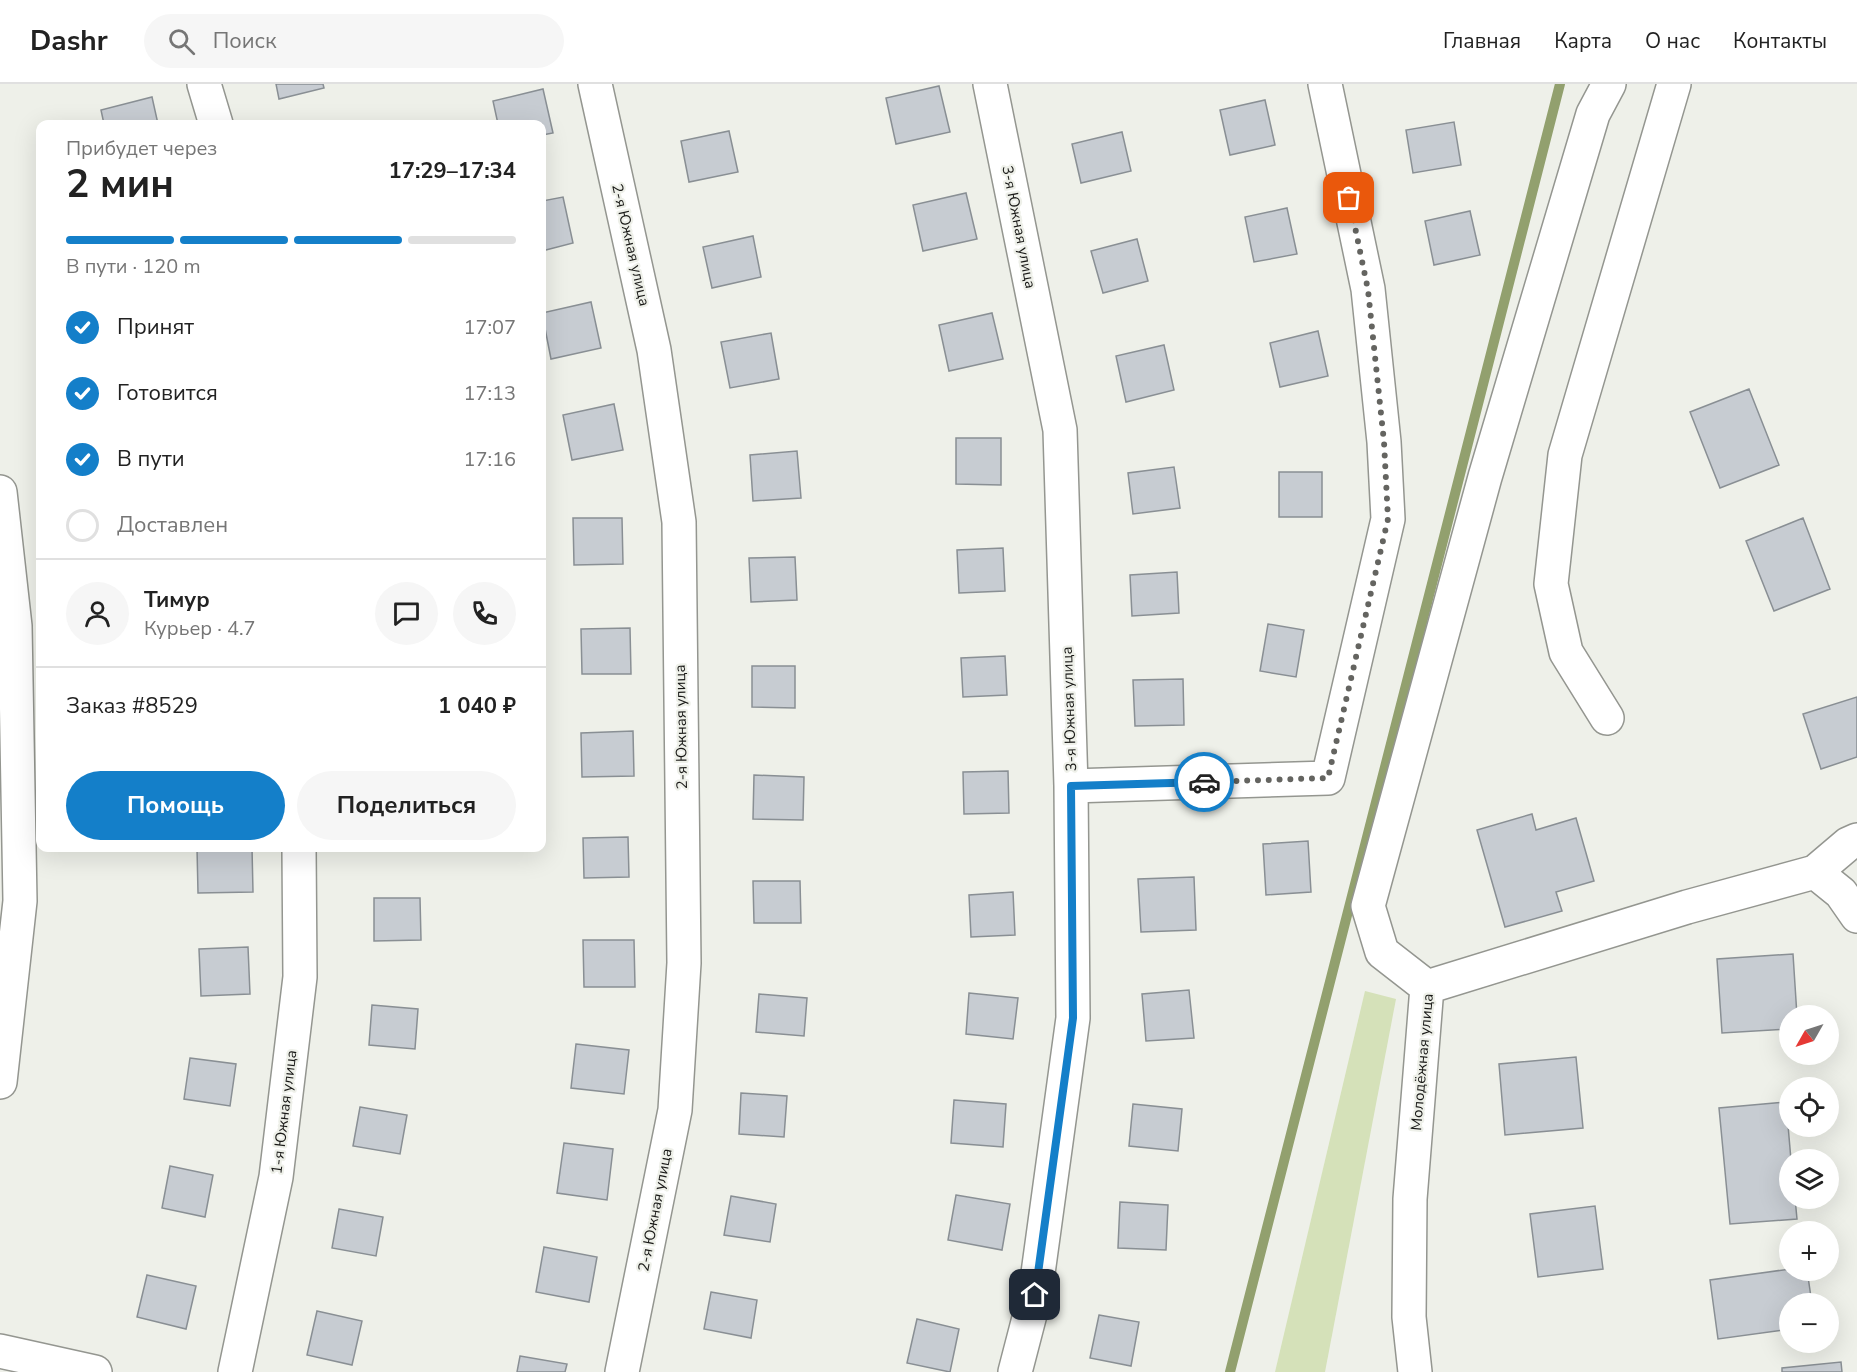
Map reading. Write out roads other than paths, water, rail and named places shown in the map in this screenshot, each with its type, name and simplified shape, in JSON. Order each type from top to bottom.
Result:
[{"type":"street","points":[[204,84],[215,120]]},
{"type":"street","name":"2-я Южная улица","points":[[595,84],[654,350],[679,522],[684,974],[675,1110],[622,1372]]},
{"type":"street","name":"3-я Южная улица","points":[[990,84],[1060,430],[1071,786],[1073,1018],[1035,1295],[1015,1372]]},
{"type":"street","points":[[1071,786],[1328,778],[1388,519],[1384,442],[1368,290],[1326,84]]},
{"type":"street","points":[[1427,987],[1382,952],[1368,906],[1485,477],[1593,114],[1608,84]]},
{"type":"street","points":[[1607,718],[1566,652],[1551,584],[1558,513],[1565,455],[1674,84]]},
{"type":"street","points":[[0,492],[15,626],[20,901],[0,1082]]},
{"type":"street","points":[[1857,840],[1848,844],[1815,872],[1841,893],[1857,916]]},
{"type":"street","name":"1-я Южная улица","points":[[235,1372],[276,1177],[300,977],[298,852]]},
{"type":"street","name":"Молодёжная улица","points":[[1415,1372],[1409,1317],[1410,1199],[1427,987],[1687,907],[1815,872]]},
{"type":"street","points":[[0,1351],[95,1372]]},
{"type":"waterway","points":[[1230,1372],[1560,84]]}]
